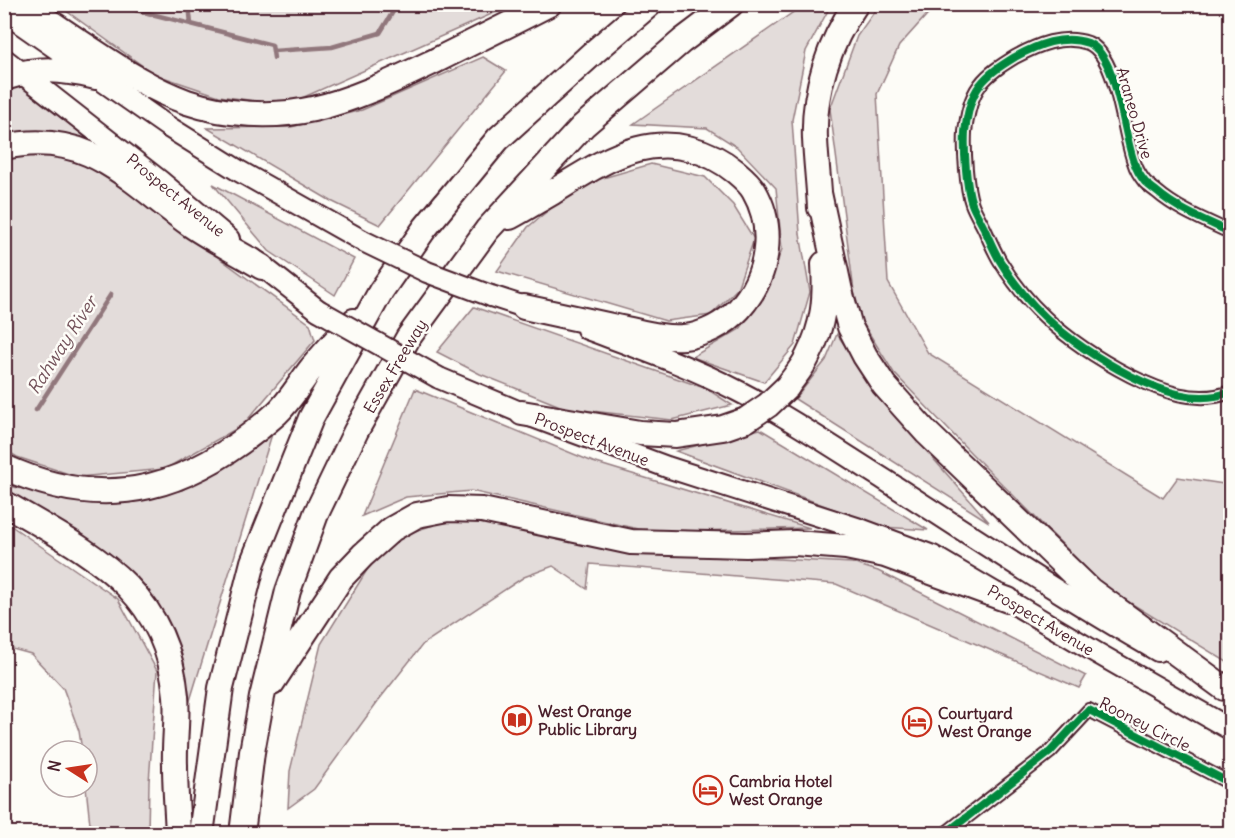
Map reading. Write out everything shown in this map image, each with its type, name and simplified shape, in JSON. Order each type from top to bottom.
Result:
[{"type":"highway","points":[[24,4],[131,76],[164,92],[213,109],[245,113],[279,113],[312,109],[349,98],[402,77],[549,4]]},
{"type":"highway","points":[[201,834],[220,688],[253,562],[311,418],[381,291],[425,228],[498,139],[592,53],[650,4]]},
{"type":"highway","name":"Essex Freeway","points":[[242,834],[252,752],[262,697],[288,591],[316,513],[356,431],[408,338],[487,230],[584,126],[682,41],[731,4]]},
{"type":"highway","points":[[522,413],[640,433],[676,435],[723,428],[746,420],[768,405],[787,387],[807,358],[818,336],[823,316],[824,276],[815,137],[817,107],[823,74],[833,45],[856,4]]},
{"type":"highway","points":[[10,70],[66,71],[96,77]]},
{"type":"highway","points":[[4,147],[38,143],[65,146],[91,154],[118,169],[192,226],[262,267]]},
{"type":"highway","points":[[487,230],[600,164],[639,149],[661,145],[699,150],[715,157],[743,178],[754,190],[765,222],[765,264],[748,300],[722,324],[704,332],[683,337],[660,336],[524,306]]},
{"type":"highway","points":[[819,193],[850,327],[884,385],[926,432],[1090,590],[1227,689]]},
{"type":"highway","points":[[4,467],[26,477],[63,488],[92,491],[133,490],[167,482],[198,470],[232,448],[279,411],[312,368],[381,291]]},
{"type":"highway","points":[[4,503],[90,554],[111,570],[129,587],[149,612],[163,638],[173,668],[177,698],[174,765],[178,834]]},
{"type":"highway","points":[[262,697],[341,578],[363,555],[392,529],[417,515],[448,509],[482,510],[631,542],[746,545],[795,543],[846,546],[885,555],[1008,600]]},
{"type":"main road","name":"Prospect Avenue","points":[[4,12],[167,126],[238,171],[363,241],[427,272],[653,353],[738,390],[801,426],[1114,626],[1227,689]]},
{"type":"main road","name":"Prospect Avenue","points":[[10,70],[160,181],[262,267],[318,310],[439,378],[522,413],[667,467],[864,530],[933,556],[1230,729]]},
{"type":"street","name":"Araneo Drive","points":[[1230,232],[1186,213],[1146,182],[1134,163],[1118,96],[1106,60],[1099,50],[1090,44],[1061,39],[1032,47],[996,68],[980,85],[967,118],[964,143],[971,202],[999,260],[1023,292],[1046,318],[1079,345],[1153,387],[1177,395],[1201,397],[1222,396],[1230,392]]},
{"type":"street","name":"Rooney Circle","points":[[945,834],[1050,752],[1089,710],[1230,783]]},
{"type":"shaded area","points":[[805,4],[831,5],[806,51],[792,120],[800,234],[810,292],[795,345],[764,382],[692,357],[740,329],[766,293],[782,249],[776,188],[737,147],[707,128],[633,124]]},
{"type":"shaded area","points":[[58,5],[512,5],[286,105],[219,96],[154,74]]},
{"type":"shaded area","points":[[879,5],[939,5],[934,7],[899,46],[877,94],[888,282],[928,353],[1163,498],[1178,477],[1230,485],[1230,664],[1106,588],[894,373],[857,314],[830,109],[857,36]]},
{"type":"shaded area","points":[[483,57],[506,71],[380,225],[331,201],[207,128],[291,127],[362,110]]},
{"type":"shaded area","points":[[11,84],[21,87],[97,146],[5,139],[4,87]]},
{"type":"shaded area","points":[[4,153],[68,153],[138,199],[310,324],[315,340],[243,425],[165,469],[78,477],[17,457],[4,449]]},
{"type":"shaded area","points":[[651,164],[705,177],[733,205],[754,239],[737,289],[711,315],[666,321],[497,271],[528,227],[579,185]]},
{"type":"shaded area","points":[[213,184],[354,259],[335,295],[269,251]]},
{"type":"shaded area","points":[[474,307],[707,389],[732,405],[672,420],[565,408],[480,374],[437,352]]},
{"type":"shaded area","points":[[837,334],[886,405],[989,522],[795,399],[826,360]]},
{"type":"shaded area","points":[[415,389],[593,462],[810,528],[651,532],[471,491],[406,497],[362,516]]},
{"type":"shaded area","points":[[760,429],[928,530],[883,527],[676,451]]},
{"type":"shaded area","points":[[272,434],[184,720],[172,631],[152,598],[110,554],[5,489],[4,485],[99,504],[182,490]]},
{"type":"shaded area","points":[[457,517],[651,552],[852,563],[878,571],[1086,676],[1079,688],[836,584],[590,564],[587,589],[553,566],[524,577],[423,644],[314,789],[288,808],[290,771],[321,644],[385,541]]},
{"type":"shaded area","points":[[4,521],[118,599],[157,671],[149,782],[148,833],[91,833],[87,799],[99,799],[99,739],[80,739],[63,688],[31,654],[5,647]]},
{"type":"waterway","points":[[112,4],[191,24]]},
{"type":"waterway","name":"Rahway River","points":[[189,4],[191,24],[272,45],[274,58]]},
{"type":"waterway","points":[[273,51],[332,47],[380,33],[394,10]]},
{"type":"waterway","name":"Rahway River","points":[[36,410],[111,294]]},
{"type":"cycle path","points":[[1230,232],[1173,204],[1143,180],[1130,149],[1113,79],[1098,50],[1088,43],[1060,40],[1032,48],[996,70],[977,90],[970,107],[965,132],[970,197],[998,257],[1026,298],[1055,326],[1086,350],[1143,382],[1192,397],[1218,396],[1230,392]]},
{"type":"cycle path","points":[[945,834],[1050,752],[1089,710],[1230,783]]},
{"type":"place","name":"West Orange Public Library","points":[[517,720]]},
{"type":"place","name":"Courtyard West Orange","points":[[917,722]]},
{"type":"place","name":"Cambria Hotel West Orange","points":[[708,790]]}]
